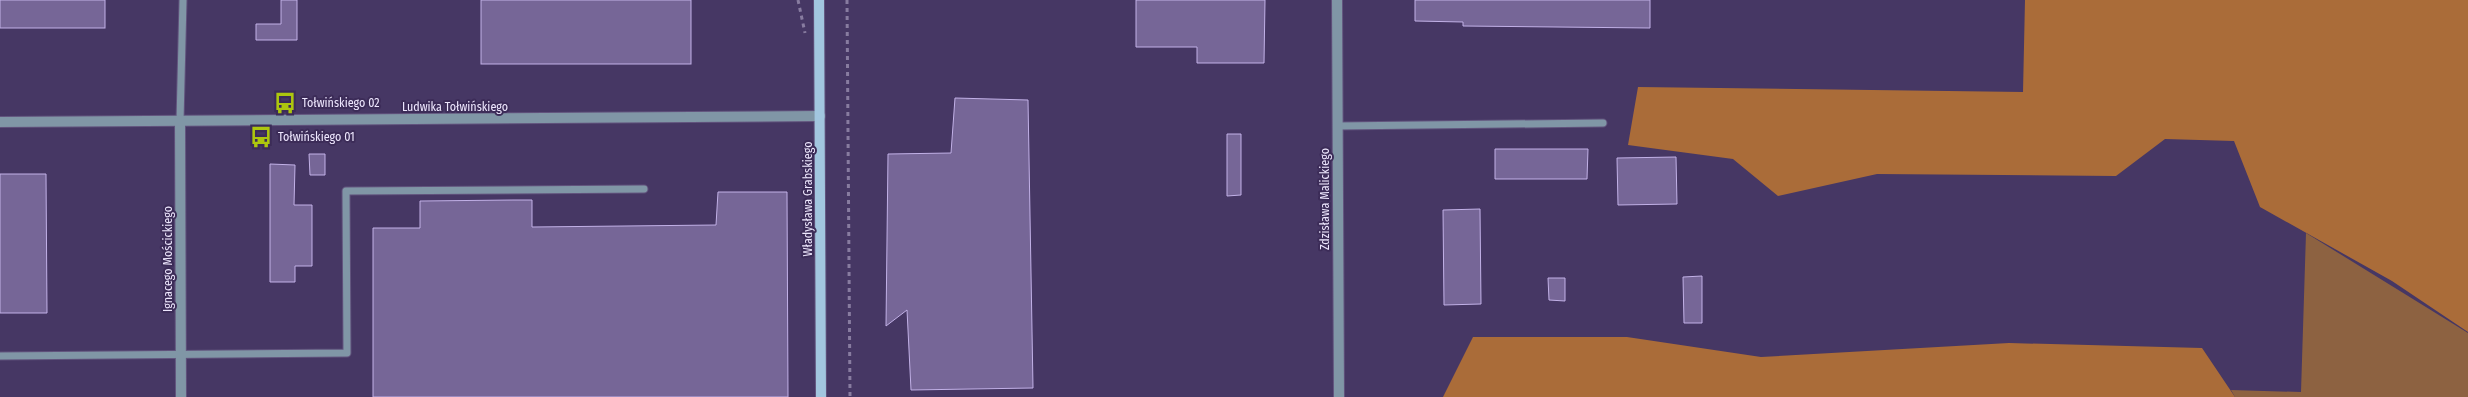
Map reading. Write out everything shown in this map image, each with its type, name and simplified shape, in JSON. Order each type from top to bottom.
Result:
[{"type":"street","name":"Władysława Grabskiego","points":[[818,0],[821,397]]},
{"type":"street","name":"Zdzisława Malickiego","points":[[1337,0],[1339,397]]},
{"type":"street","name":"Ludwika Tołwińskiego","points":[[0,122],[820,116]]},
{"type":"street","name":"Ignacego Mościckiego","points":[[180,121],[181,397]]},
{"type":"lane","points":[[180,121],[183,0]]},
{"type":"lane","points":[[1338,126],[1604,123]]},
{"type":"lane","points":[[0,356],[347,353],[346,191],[644,189]]},
{"type":"path","points":[[847,0],[850,397]]},
{"type":"shaded area","points":[[2025,0],[2468,0],[2468,332],[2392,281],[2260,207],[2234,141],[2165,139],[2116,176],[1877,174],[1778,196],[1733,159],[1628,145],[1638,87],[2023,92]]},
{"type":"shaded area","points":[[2306,233],[2468,333],[2468,397],[2235,397],[2231,390],[2301,392]]},
{"type":"shaded area","points":[[1473,337],[1627,337],[1761,357],[2009,343],[2202,348],[2235,397],[1443,397]]},
{"type":"building","points":[[0,0],[105,0],[105,28],[0,28]]},
{"type":"building","points":[[281,0],[297,0],[297,40],[256,40],[256,24],[281,24]]},
{"type":"building","points":[[481,0],[691,0],[691,64],[481,64]]},
{"type":"building","points":[[1136,0],[1265,0],[1264,63],[1197,63],[1197,47],[1136,47]]},
{"type":"building","points":[[1415,0],[1650,0],[1650,28],[1463,26],[1463,22],[1415,21]]},
{"type":"building","points":[[955,98],[1028,100],[1033,388],[911,390],[907,310],[886,326],[888,154],[951,153]]},
{"type":"building","points":[[1227,134],[1241,134],[1241,195],[1227,196]]},
{"type":"building","points":[[1495,149],[1588,149],[1587,179],[1495,179]]},
{"type":"building","points":[[309,154],[325,154],[325,175],[310,175]]},
{"type":"building","points":[[1676,157],[1677,204],[1618,205],[1617,158]]},
{"type":"building","points":[[270,164],[295,165],[294,205],[312,205],[312,266],[295,266],[295,282],[270,282]]},
{"type":"building","points":[[0,174],[46,174],[47,313],[0,313]]},
{"type":"building","points":[[718,192],[787,192],[788,397],[373,397],[373,228],[420,228],[420,201],[513,200],[532,200],[532,227],[716,225]]},
{"type":"building","points":[[1480,209],[1481,304],[1444,305],[1443,210]]},
{"type":"building","points":[[1702,276],[1702,323],[1684,323],[1683,277]]},
{"type":"building","points":[[1548,278],[1565,278],[1565,301],[1549,300]]},
{"type":"place","name":"Tołwińskiego 02","points":[[285,103]]},
{"type":"place","name":"Tołwińskiego 01","points":[[261,137]]}]
